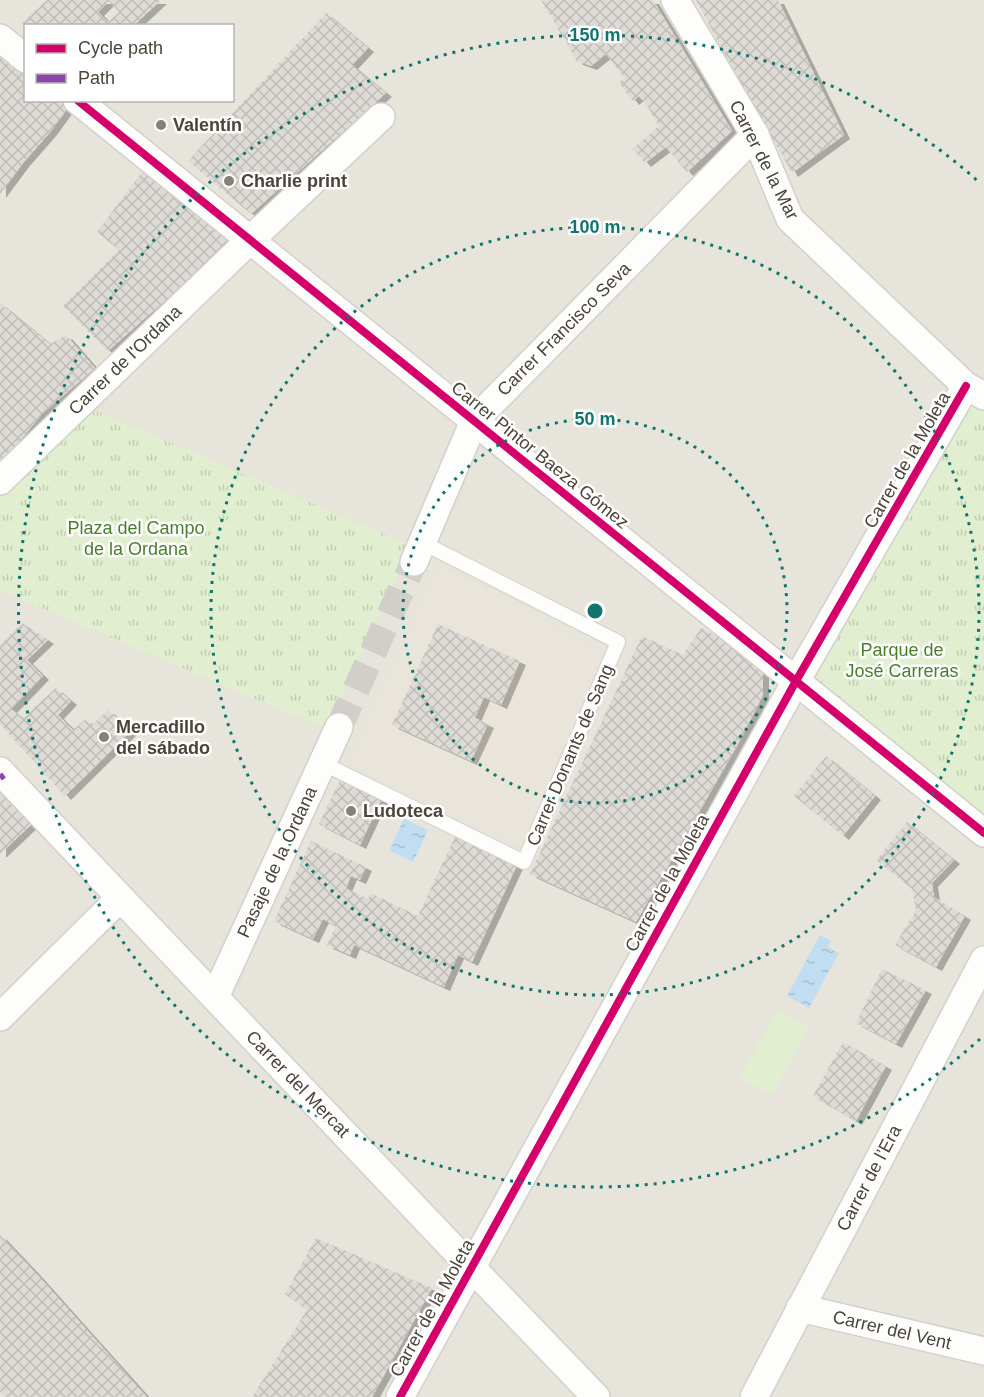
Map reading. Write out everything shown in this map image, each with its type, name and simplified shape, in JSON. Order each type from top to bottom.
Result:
[{"type":"street","name":"Carrer de la Mar","points":[[675,0],[755,135],[790,219],[975,391]]},
{"type":"street","points":[[0,38],[24,57]]},
{"type":"street","name":"Carrer Pintor Baeza Gómez","points":[[79,102],[984,833]]},
{"type":"street","name":"Carrer de l'Ordana","points":[[0,480],[381,117]]},
{"type":"street","name":"Carrer Francisco Seva","points":[[474,421],[755,135]]},
{"type":"street","name":"Carrer de la Moleta","points":[[400,1397],[796,681],[975,391]]},
{"type":"street","points":[[419,553],[474,421]]},
{"type":"street","name":"Pasaje de la Ordana","points":[[215,997],[339,727]]},
{"type":"street","name":"Carrer del Mercat","points":[[1,775],[597,1397]]},
{"type":"street","points":[[0,1017],[120,898]]},
{"type":"street","name":"Carrer de l’Era","points":[[754,1397],[984,960]]},
{"type":"street","name":"Carrer del Vent","points":[[800,1308],[984,1351]]},
{"type":"lane","name":"Carrer Donants de Sang","points":[[322,763],[524,862],[618,642],[419,553]]},
{"type":"shaded area","points":[[0,0],[984,0],[984,1397],[0,1397]]},
{"type":"shaded area","points":[[441,566],[602,653],[522,847],[350,764]]},
{"type":"green space","name":"Parque de José Carreras","points":[[966,386],[984,396],[984,833],[796,681]]},
{"type":"green space","name":"Plaza del Campo de la Ordana","points":[[92,409],[412,546],[326,729],[0,590],[0,500]]},
{"type":"green space","points":[[777,1010],[809,1027],[772,1095],[740,1078]]},
{"type":"water","points":[[404,819],[428,830],[413,862],[389,850]]},
{"type":"water","points":[[820,935],[831,941],[828,947],[839,953],[809,1008],[787,996]]},
{"type":"building","points":[[47,0],[161,0],[135,24],[22,23]],"holes":[[[109,1],[119,12],[108,22],[98,12]]]},
{"type":"building","points":[[541,0],[653,0],[732,131],[687,172],[666,147],[645,163],[632,149],[659,126],[646,104],[639,96],[633,101],[619,83],[624,78],[606,54],[591,66],[577,61]]},
{"type":"building","points":[[696,0],[778,0],[844,135],[792,173]]},
{"type":"building","points":[[326,13],[368,48],[352,65],[386,93],[251,214],[188,161]]},
{"type":"building","points":[[0,53],[24,72],[24,102],[59,102],[67,109],[0,194]]},
{"type":"building","points":[[142,172],[231,242],[108,351],[63,306],[119,250],[97,232]]},
{"type":"building","points":[[0,303],[50,344],[66,335],[95,368],[42,414],[14,448],[0,460]]},
{"type":"building","points":[[22,623],[48,640],[27,660],[43,676],[11,709],[23,718],[56,688],[71,701],[58,715],[73,730],[86,719],[92,725],[108,710],[131,731],[65,796],[0,724],[0,645]]},
{"type":"building","points":[[438,624],[520,661],[501,705],[484,697],[475,718],[488,724],[471,761],[392,725]]},
{"type":"building","points":[[701,628],[722,638],[763,669],[763,695],[738,744],[636,922],[530,874],[642,636],[683,655]]},
{"type":"building","points":[[826,756],[875,796],[843,836],[794,796]]},
{"type":"building","name":"Ludoteca","points":[[341,778],[382,798],[360,845],[319,824]]},
{"type":"building","points":[[3,788],[35,821],[0,854],[0,791]]},
{"type":"building","points":[[907,822],[954,860],[932,883],[934,897],[965,916],[936,967],[895,945],[916,910],[912,889],[876,860]]},
{"type":"building","points":[[456,835],[518,863],[472,962],[458,955],[444,987],[354,945],[350,955],[327,945],[336,926],[323,919],[313,939],[274,921],[311,841],[366,867],[360,880],[351,876],[346,888],[368,899],[371,893],[418,916]]},
{"type":"building","points":[[882,969],[926,990],[896,1044],[856,1023]]},
{"type":"building","points":[[843,1042],[886,1066],[856,1121],[813,1096]]},
{"type":"building","points":[[0,1235],[147,1397],[6,1397],[0,1391]]},
{"type":"building","points":[[316,1238],[432,1288],[372,1397],[252,1397],[307,1310],[285,1294]]},
{"type":"tunnel","points":[[339,727],[414,562]]},
{"type":"marked path","points":[[0,778],[4,775]]},
{"type":"cycle path","points":[[79,102],[984,833]]},
{"type":"cycle path","points":[[400,1397],[796,681],[966,386]]},
{"type":"place","name":"Valentín","points":[[161,125]]},
{"type":"place","name":"Charlie print","points":[[229,181]]},
{"type":"place","name":"Mercadillo del sábado","points":[[104,737]]},
{"type":"place","name":"Ludoteca","points":[[351,811]]}]
